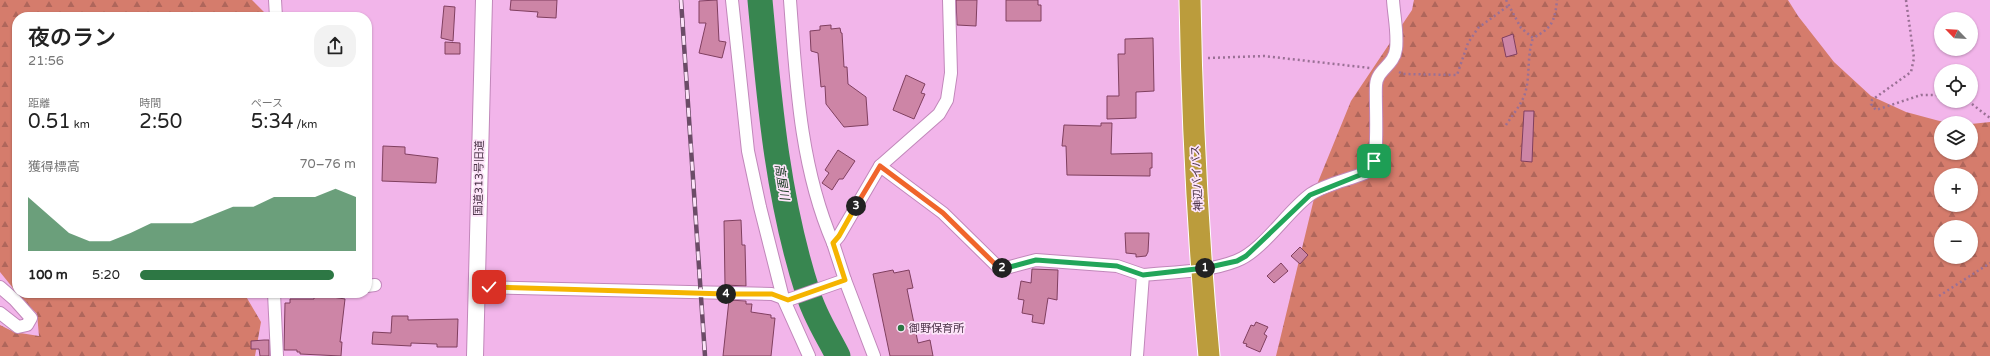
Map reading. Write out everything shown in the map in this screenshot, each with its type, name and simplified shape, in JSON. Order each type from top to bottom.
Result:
[{"type":"highway","name":"神辺バイパス","points":[[1190,0],[1191,59],[1201,269],[1209,356]]},
{"type":"street","points":[[275,0],[276,12]]},
{"type":"street","name":"国道313号旧道","points":[[475,356],[484,0]]},
{"type":"street","points":[[732,0],[748,151],[787,298],[809,356]]},
{"type":"street","points":[[790,0],[800,112],[813,180],[833,243],[843,281],[874,356]]},
{"type":"street","points":[[833,243],[839,236],[880,166],[939,114],[947,100],[951,73],[949,0]]},
{"type":"street","points":[[880,166],[943,213],[998,267],[1006,268],[1036,260],[1117,266],[1143,275],[1201,269],[1237,261],[1246,256],[1310,195],[1365,173],[1372,168],[1376,137],[1376,83],[1396,49],[1393,0]]},
{"type":"street","points":[[1136,356],[1143,275]]},
{"type":"street","points":[[476,287],[772,294],[787,298],[843,281]]},
{"type":"street","points":[[0,287],[12,297]]},
{"type":"street","points":[[0,313],[18,327],[27,325],[30,318],[13,298]]},
{"type":"street","points":[[274,298],[277,356]]},
{"type":"path","points":[[1506,0],[1521,28],[1533,38]]},
{"type":"path","points":[[1506,125],[1521,102],[1526,90],[1530,48],[1533,38],[1547,31],[1555,16],[1557,0]]},
{"type":"path","points":[[1906,0],[1914,58],[1911,72],[1879,94],[1872,100],[1871,104],[1876,110],[1921,95],[1934,95]]},
{"type":"path","points":[[1191,59],[1264,56],[1385,69],[1403,74],[1457,75],[1468,43],[1478,28],[1508,6]]},
{"type":"path","points":[[1977,108],[1990,118]]},
{"type":"path","points":[[1939,296],[1990,263]]},
{"type":"green space","points":[[0,0],[252,0],[264,12],[12,12],[12,287],[0,272]]},
{"type":"green space","points":[[1414,0],[1788,0],[1798,16],[1834,62],[1871,96],[1906,112],[1934,120],[1934,160],[1978,160],[1978,123],[1990,122],[1990,356],[1276,356],[1318,182],[1351,101],[1412,10]]},
{"type":"green space","points":[[22,298],[247,298],[261,322],[255,356],[0,356],[0,325],[14,332],[39,336],[37,314]]},
{"type":"building","points":[[511,0],[557,0],[556,18],[537,17],[538,12],[510,10]]},
{"type":"building","points":[[717,0],[719,41],[726,42],[722,58],[699,53],[706,23],[699,23],[699,1]]},
{"type":"building","points":[[956,0],[977,0],[976,26],[957,25]]},
{"type":"building","points":[[1006,0],[1038,0],[1038,5],[1041,5],[1041,21],[1006,21]]},
{"type":"building","points":[[444,6],[455,7],[453,41],[441,38]]},
{"type":"building","points":[[831,25],[831,29],[840,28],[842,33],[844,67],[847,67],[848,84],[866,97],[868,125],[844,127],[826,104],[825,86],[821,87],[818,53],[811,51],[810,31],[820,30],[820,26]]},
{"type":"building","points":[[1513,34],[1517,54],[1506,57],[1502,38]]},
{"type":"building","points":[[1153,38],[1154,91],[1136,92],[1136,118],[1107,119],[1107,96],[1119,96],[1118,54],[1125,54],[1125,39]]},
{"type":"building","points":[[445,42],[460,43],[460,54],[445,54]]},
{"type":"building","points":[[906,75],[925,84],[921,93],[925,94],[914,119],[893,110]]},
{"type":"building","points":[[1524,111],[1534,111],[1532,162],[1521,161]]},
{"type":"building","points":[[1101,123],[1112,123],[1111,154],[1152,153],[1152,168],[1150,168],[1150,176],[1067,175],[1066,146],[1062,146],[1064,125],[1101,126]]},
{"type":"building","points":[[383,146],[405,147],[405,154],[438,158],[436,183],[382,181]]},
{"type":"building","points":[[838,150],[855,161],[843,179],[839,179],[832,190],[822,183],[829,173],[825,170]]},
{"type":"building","points":[[741,220],[742,245],[745,245],[746,286],[725,285],[724,221]]},
{"type":"building","points":[[1125,233],[1149,233],[1148,252],[1146,256],[1136,257],[1136,254],[1126,253]]},
{"type":"building","points":[[1300,247],[1308,255],[1300,264],[1291,256]]},
{"type":"building","points":[[1281,263],[1288,271],[1274,283],[1267,276]]},
{"type":"building","points":[[1032,269],[1058,270],[1057,300],[1048,298],[1044,324],[1032,322],[1033,315],[1022,313],[1024,300],[1018,299],[1021,281],[1031,283]]},
{"type":"building","points":[[893,270],[894,273],[909,270],[913,288],[907,289],[918,343],[930,340],[933,356],[890,356],[873,274]]},
{"type":"building","points":[[290,299],[345,299],[340,342],[342,342],[341,356],[300,354],[297,350],[284,350],[285,303],[290,303]]},
{"type":"building","points":[[729,300],[746,301],[746,304],[752,304],[751,312],[771,315],[771,318],[775,318],[771,356],[723,356]]},
{"type":"building","points":[[392,316],[408,316],[408,320],[458,319],[457,347],[437,347],[437,344],[411,343],[411,346],[372,344],[373,332],[391,333]]},
{"type":"building","points":[[1256,322],[1268,327],[1264,334],[1267,336],[1260,352],[1246,346],[1247,344],[1243,343],[1251,325],[1254,326]]},
{"type":"building","points":[[269,340],[269,356],[260,356],[259,349],[251,349],[251,341]]},
{"type":"waterway","name":"高屋川","points":[[760,0],[771,111],[789,221],[797,257],[811,301],[817,317],[838,356]]},
{"type":"railway","points":[[681,0],[705,356]]},
{"type":"place","name":"御野保育所","points":[[901,328]]},
{"type":"route","points":[[489,287],[703,294],[772,294],[788,300],[845,280],[833,243],[839,236],[874,173],[880,166],[926,202],[943,213],[998,267],[1006,268],[1027,261],[1036,260],[1117,266],[1130,269],[1143,275],[1201,269],[1237,261],[1246,256],[1310,195],[1321,189],[1365,173],[1372,168],[1374,161]]}]
